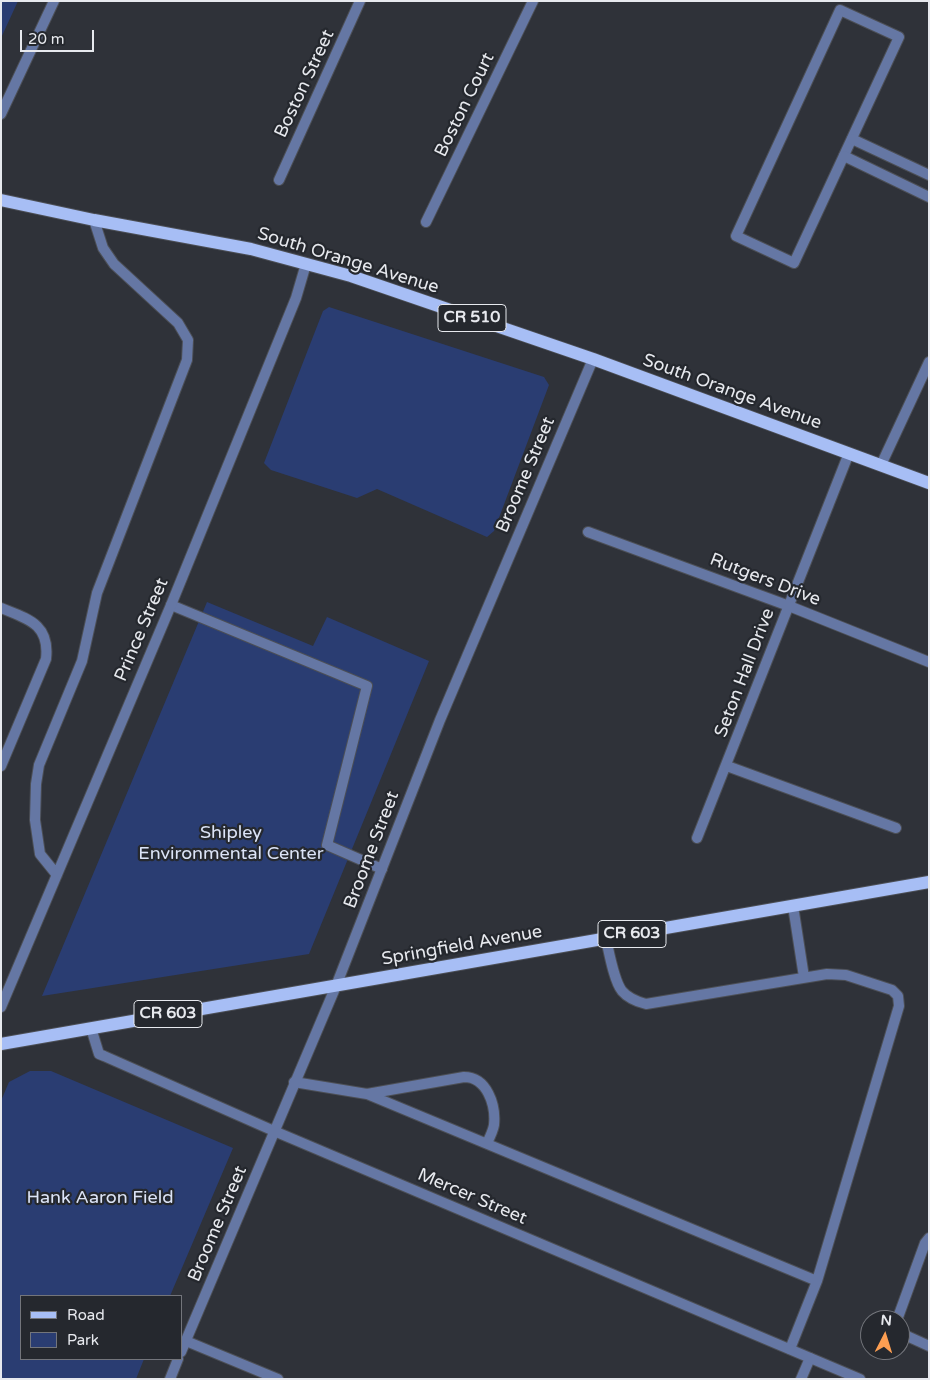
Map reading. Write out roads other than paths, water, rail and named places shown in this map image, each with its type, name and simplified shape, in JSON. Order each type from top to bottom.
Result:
[{"type":"main road","name":"South Orange Avenue","points":[[1,200],[94,220],[251,249],[360,280],[593,359],[929,482]]},
{"type":"main road","name":"Springfield Avenue","points":[[1,1044],[929,882]]},
{"type":"street","points":[[1,114],[54,1]]},
{"type":"street","name":"Boston Street","points":[[279,180],[360,1]]},
{"type":"street","name":"Boston Court","points":[[426,222],[533,1]]},
{"type":"street","points":[[840,10],[899,37],[852,139],[794,263],[736,236],[840,10]]},
{"type":"street","points":[[852,139],[929,175]]},
{"type":"street","points":[[844,156],[929,196]]},
{"type":"street","points":[[57,875],[40,854],[35,820],[36,784],[39,765],[82,661],[97,593],[187,360],[188,340],[178,322],[114,264],[103,248],[94,220]]},
{"type":"street","name":"Prince Street","points":[[1,1007],[171,605],[296,298],[306,264]]},
{"type":"street","name":"Broome Street","points":[[182,1350],[336,986],[440,720],[593,359]]},
{"type":"street","points":[[881,464],[929,362]]},
{"type":"street","name":"Seton Hall Drive","points":[[697,838],[848,453]]},
{"type":"street","name":"Rutgers Drive","points":[[588,532],[789,606],[929,662]]},
{"type":"street","points":[[171,605],[366,686],[327,845],[382,870]]},
{"type":"street","points":[[1,608],[30,620],[38,626],[44,634],[47,651],[46,659],[1,766]]},
{"type":"street","name":"Seton Hall Drive","points":[[726,766],[896,828]]},
{"type":"street","points":[[793,906],[804,977]]},
{"type":"street","points":[[606,939],[618,984],[622,991],[637,1002],[646,1004],[827,974],[846,975],[892,990],[898,996],[899,1003],[817,1281],[790,1349]]},
{"type":"street","name":"Mercer Street","points":[[91,1028],[99,1054],[274,1132],[860,1379]]},
{"type":"street","points":[[367,1094],[464,1077],[476,1079],[482,1084],[488,1094],[494,1120],[493,1129],[487,1143]]},
{"type":"street","points":[[294,1082],[367,1094],[817,1281]]},
{"type":"street","points":[[901,1310],[924,1243],[929,1238]]},
{"type":"street","points":[[910,1337],[929,1346]]},
{"type":"street","points":[[186,1341],[278,1379]]},
{"type":"street","points":[[802,1379],[810,1358]]},
{"type":"street","points":[[170,1379],[178,1360]]},
{"type":"park label","name":"Shipley Environmental Center","points":[[231,843]]},
{"type":"park label","name":"Hank Aaron Field","points":[[100,1198]]}]
